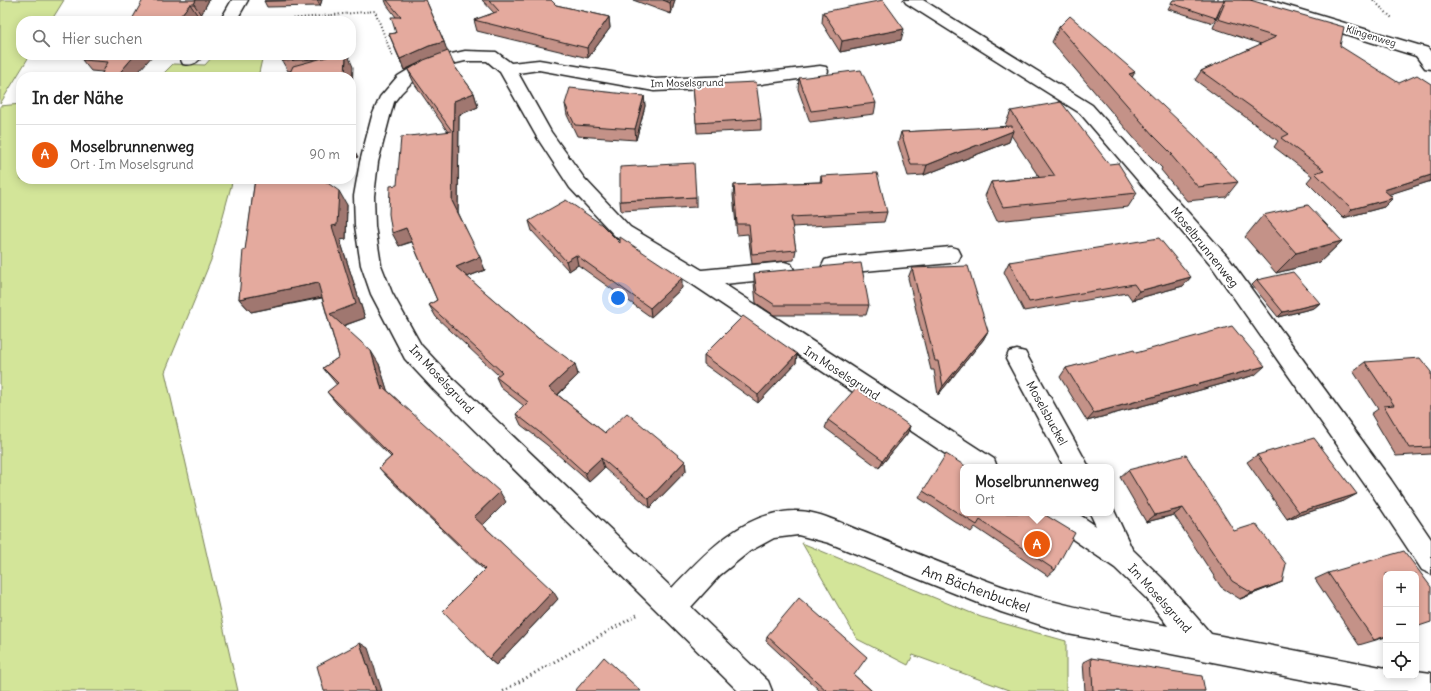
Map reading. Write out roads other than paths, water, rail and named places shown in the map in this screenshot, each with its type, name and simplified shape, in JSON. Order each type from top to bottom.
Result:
[{"type":"street","points":[[231,16],[240,0]]},
{"type":"street","name":"Moselbrunnenweg","points":[[912,0],[1086,109],[1220,262],[1382,488],[1431,561]]},
{"type":"street","name":"Klingenweg","points":[[1251,0],[1426,58]]},
{"type":"street","name":"Im Moselsgrund","points":[[672,607],[443,384],[413,352],[382,294],[371,264],[365,226],[364,196],[374,140],[386,101],[404,80],[422,68],[453,57],[490,56],[502,63],[507,69],[544,135],[577,184],[624,232],[699,278],[980,464]]},
{"type":"street","name":"Im Moselsgrund","points":[[507,69],[539,65],[609,78],[654,84],[732,82],[820,71]]},
{"type":"street","points":[[699,278],[951,255]]},
{"type":"street","name":"Moselsbuckel","points":[[1017,359],[1075,464]]},
{"type":"street","name":"Im Moselsgrund","points":[[1060,516],[1124,559],[1156,590],[1203,646]]},
{"type":"street","points":[[1104,516],[1124,559]]},
{"type":"street","name":"Am Bächenbuckel","points":[[672,607],[720,558],[749,536],[769,527],[794,523],[829,532],[1001,599],[1068,620],[1388,682],[1431,687]]},
{"type":"street","points":[[672,607],[758,691]]},
{"type":"place","name":"Moselbrunnenweg","points":[[1037,544]]}]
